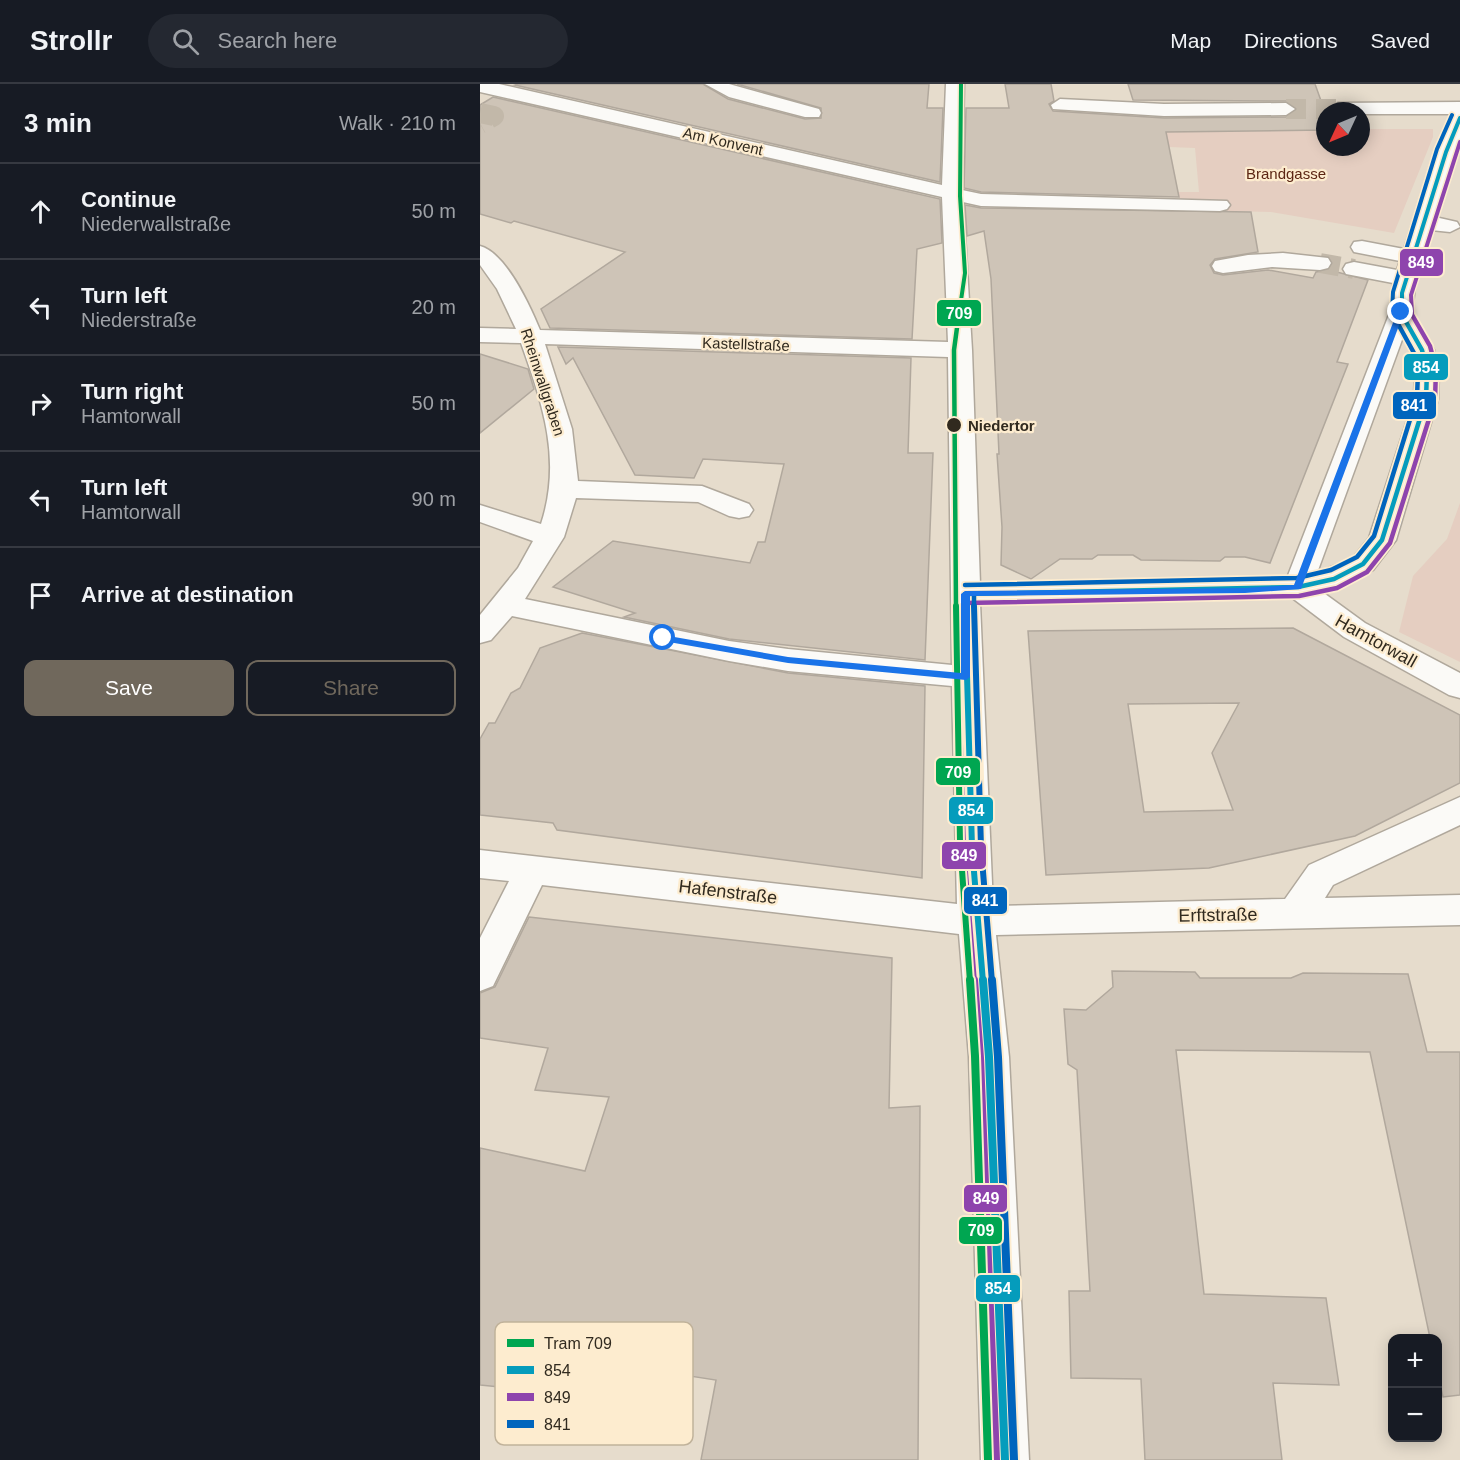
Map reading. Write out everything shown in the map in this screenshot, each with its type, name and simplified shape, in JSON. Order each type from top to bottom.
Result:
[{"type":"street","points":[[714,84],[735,93],[812,113]]},
{"type":"street","points":[[955,84],[952,194],[960,350],[966,677],[976,921],[989,1057],[1005,1460]]},
{"type":"street","name":"Am Konvent","points":[[484,90],[981,201],[1220,205]]},
{"type":"street","points":[[1060,105],[1126,115],[1164,110],[1286,109]]},
{"type":"street","points":[[1370,109],[1460,108]]},
{"type":"street","points":[[1298,587],[1401,312],[1409,267],[1460,118]]},
{"type":"street","points":[[1423,222],[1450,226]]},
{"type":"street","points":[[1362,247],[1409,267]]},
{"type":"street","name":"Rheinwallgraben","points":[[480,254],[505,281],[532,338],[558,422],[565,455],[564,489],[550,537],[507,605],[480,633]]},
{"type":"street","points":[[1223,266],[1255,259],[1283,258],[1320,263]]},
{"type":"street","points":[[1354,269],[1409,267]]},
{"type":"street","points":[[965,594],[1245,590],[1298,587],[1334,579],[1363,564],[1382,540],[1426,399],[1427,371],[1422,350],[1401,312]]},
{"type":"street","name":"Kastellstraße","points":[[480,335],[960,350]]},
{"type":"street","points":[[564,489],[702,494],[740,510]]},
{"type":"street","points":[[480,513],[550,537]]},
{"type":"street","name":"Hamtorwall","points":[[1298,587],[1322,610],[1347,627],[1460,687]]},
{"type":"street","points":[[507,605],[729,651],[788,660],[966,677]]},
{"type":"street","points":[[1295,914],[1321,875],[1460,810]]},
{"type":"street","name":"Hafenstraße","points":[[480,864],[976,921]]},
{"type":"street","points":[[480,975],[532,870]]},
{"type":"street","name":"Erftstraße","points":[[976,921],[1460,910]]},
{"type":"green space","name":"Brandgasse","points":[[1370,129],[1433,129],[1433,137],[1394,233],[1271,212],[1182,210],[1178,192],[1199,192],[1195,148],[1169,147],[1165,132],[1316,130],[1316,156],[1370,156]]},
{"type":"green space","points":[[1460,503],[1460,662],[1399,632],[1413,576],[1447,539]]},
{"type":"building","points":[[703,84],[728,99],[805,119],[821,118],[821,108],[737,84],[929,84],[927,108],[943,108],[940,182],[515,85]]},
{"type":"building","points":[[1005,84],[1051,84],[1054,101],[1049,104],[1053,111],[1164,118],[1286,117],[1297,108],[1286,101],[1133,100],[1128,84],[1315,84],[1321,102],[1316,102],[1316,130],[1166,132],[1179,197],[981,192],[964,188],[966,108],[1009,108]]},
{"type":"building","points":[[493,97],[940,199],[942,243],[917,249],[912,339],[550,328],[541,309],[625,252],[514,221],[511,223],[480,214],[480,105]]},
{"type":"building","points":[[965,205],[981,208],[1251,212],[1258,252],[1215,259],[1210,265],[1214,273],[1223,275],[1268,270],[1313,278],[1316,272],[1329,270],[1368,280],[1337,362],[1348,364],[1270,563],[1245,557],[1225,557],[1220,561],[1141,560],[1133,555],[1098,555],[1092,559],[1060,559],[1031,579],[1001,565],[1002,527],[991,279],[984,231],[967,236]]},
{"type":"building","points":[[558,347],[911,358],[908,453],[933,453],[925,660],[729,639],[624,617],[635,613],[553,587],[613,541],[750,563],[758,542],[765,542],[784,464],[703,459],[694,478],[635,475],[573,358],[566,364]]},
{"type":"building","points":[[480,354],[528,369],[534,389],[480,433]]},
{"type":"building","points":[[1293,628],[1460,715],[1460,783],[1355,836],[1209,868],[1046,875],[1028,631]],"holes":[[[1239,703],[1212,753],[1233,810],[1144,812],[1128,704]]]},
{"type":"building","points":[[582,633],[788,673],[925,686],[922,878],[557,830],[553,823],[480,815],[480,739],[489,723],[495,723],[511,693],[520,688],[540,648]]},
{"type":"building","points":[[529,917],[892,958],[889,1108],[920,1106],[918,1460],[701,1460],[716,1380],[693,1376],[693,1322],[495,1322],[495,1387],[480,1385],[480,1148],[585,1171],[609,1097],[535,1090],[548,1048],[480,1038],[480,993],[495,987]]},
{"type":"building","points":[[1112,971],[1195,972],[1200,978],[1291,978],[1303,973],[1408,974],[1427,1052],[1460,1052],[1460,1395],[1443,1397],[1442,1334],[1429,1334],[1370,1052],[1176,1050],[1204,1294],[1326,1298],[1339,1385],[1273,1383],[1282,1460],[1145,1460],[1141,1379],[1071,1378],[1069,1291],[1090,1291],[1077,1070],[1068,1064],[1064,1009],[1086,1010],[1113,987]]},
{"type":"tunnel","points":[[1286,109],[1316,109]]},
{"type":"tunnel","points":[[480,113],[494,116],[480,124]]},
{"type":"tunnel","points":[[1320,263],[1354,269]]},
{"type":"tram line","name":"709","points":[[961,84],[960,196],[965,273],[954,350],[956,676],[960,842],[975,1056],[988,1460]]},
{"type":"transit line","name":"841","points":[[965,585],[1297,578],[1331,570],[1357,557],[1374,536],[1417,397],[1418,372],[1414,353],[1392,315],[1393,292],[1437,149],[1452,115]]},
{"type":"transit line","name":"854","points":[[965,594],[1298,587],[1334,579],[1363,564],[1382,540],[1426,399],[1427,371],[1422,350],[1401,312],[1402,293],[1446,152],[1460,118]]},
{"type":"transit line","name":"849","points":[[965,603],[1299,596],[1337,588],[1367,572],[1390,543],[1435,400],[1436,369],[1430,346],[1410,310],[1411,295],[1460,142]]},
{"type":"transit line","name":"849","points":[[956,594],[963,847],[980,1058],[996,1460]]},
{"type":"transit line","name":"854","points":[[965,594],[972,847],[989,1057],[1005,1460]]},
{"type":"transit line","name":"841","points":[[974,594],[981,847],[998,1057],[1014,1460]]},
{"type":"place","name":"Niedertor","points":[[954,425]]},
{"type":"route","points":[[663,638],[788,660],[966,677],[965,594],[1245,590],[1298,587],[1401,312]]}]
